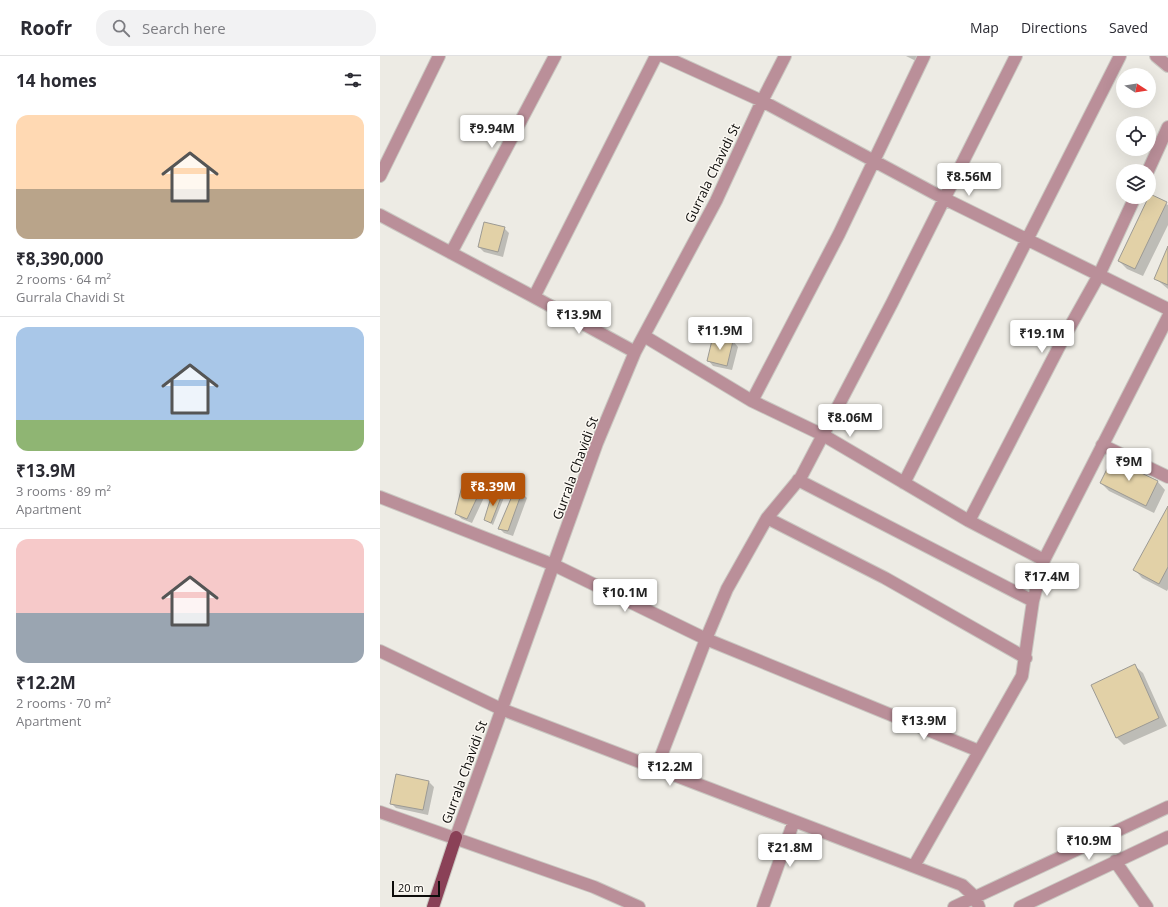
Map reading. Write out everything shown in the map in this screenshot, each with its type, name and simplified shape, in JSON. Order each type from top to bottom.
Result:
[{"type":"main road","name":"Gurrala Chavidi St","points":[[433,907],[456,837]]},
{"type":"street","points":[[380,176],[439,56]]},
{"type":"street","points":[[451,253],[555,56]]},
{"type":"street","points":[[534,297],[656,56]]},
{"type":"street","points":[[663,56],[762,101],[944,198],[1168,309]]},
{"type":"street","name":"Gurrala Chavidi St","points":[[456,837],[597,444],[636,352],[716,201],[762,101],[785,56]]},
{"type":"street","points":[[752,401],[839,234],[924,56]]},
{"type":"street","points":[[656,769],[727,589],[767,518],[798,480],[823,436],[1016,56]]},
{"type":"street","points":[[904,483],[1120,56]]},
{"type":"street","points":[[1156,56],[1168,66]]},
{"type":"street","points":[[1151,164],[1168,127]]},
{"type":"street","points":[[969,521],[1062,341],[1099,275],[1133,204]]},
{"type":"street","points":[[380,215],[636,352]]},
{"type":"street","points":[[914,866],[1022,676],[1026,658],[1033,601],[1044,560],[1168,317]]},
{"type":"street","points":[[644,336],[752,401],[823,436],[969,521],[1044,560]]},
{"type":"street","points":[[1102,445],[1168,477]]},
{"type":"street","points":[[798,480],[1033,601]]},
{"type":"street","points":[[380,497],[554,565],[706,639],[979,751]]},
{"type":"street","points":[[767,518],[884,578],[1026,658]]},
{"type":"street","points":[[380,651],[501,709],[962,885],[977,902]]},
{"type":"street","points":[[954,907],[977,902],[1168,807]]},
{"type":"street","points":[[380,812],[456,837],[594,887],[639,907]]},
{"type":"street","points":[[763,907],[794,821]]},
{"type":"street","points":[[1020,907],[1168,837]]},
{"type":"street","points":[[1115,862],[1147,907]]},
{"type":"building","points":[[1156,197],[1167,202],[1135,269],[1118,261],[1145,204],[1156,204]]},
{"type":"building","points":[[484,222],[505,227],[498,252],[478,247]]},
{"type":"building","points":[[1168,246],[1168,285],[1154,279]]},
{"type":"building","points":[[713,336],[733,341],[727,366],[707,361]]},
{"type":"building","points":[[1112,459],[1158,481],[1146,506],[1100,483]]},
{"type":"building","points":[[464,478],[484,483],[467,519],[455,514]]},
{"type":"building","points":[[503,492],[491,523],[484,520],[492,494]]},
{"type":"building","points":[[522,492],[508,531],[498,529],[512,496]]},
{"type":"building","points":[[1168,506],[1168,567],[1159,584],[1133,570]]},
{"type":"building","points":[[1135,664],[1159,718],[1116,738],[1091,685]]},
{"type":"building","points":[[396,774],[429,781],[423,810],[390,804]]}]
